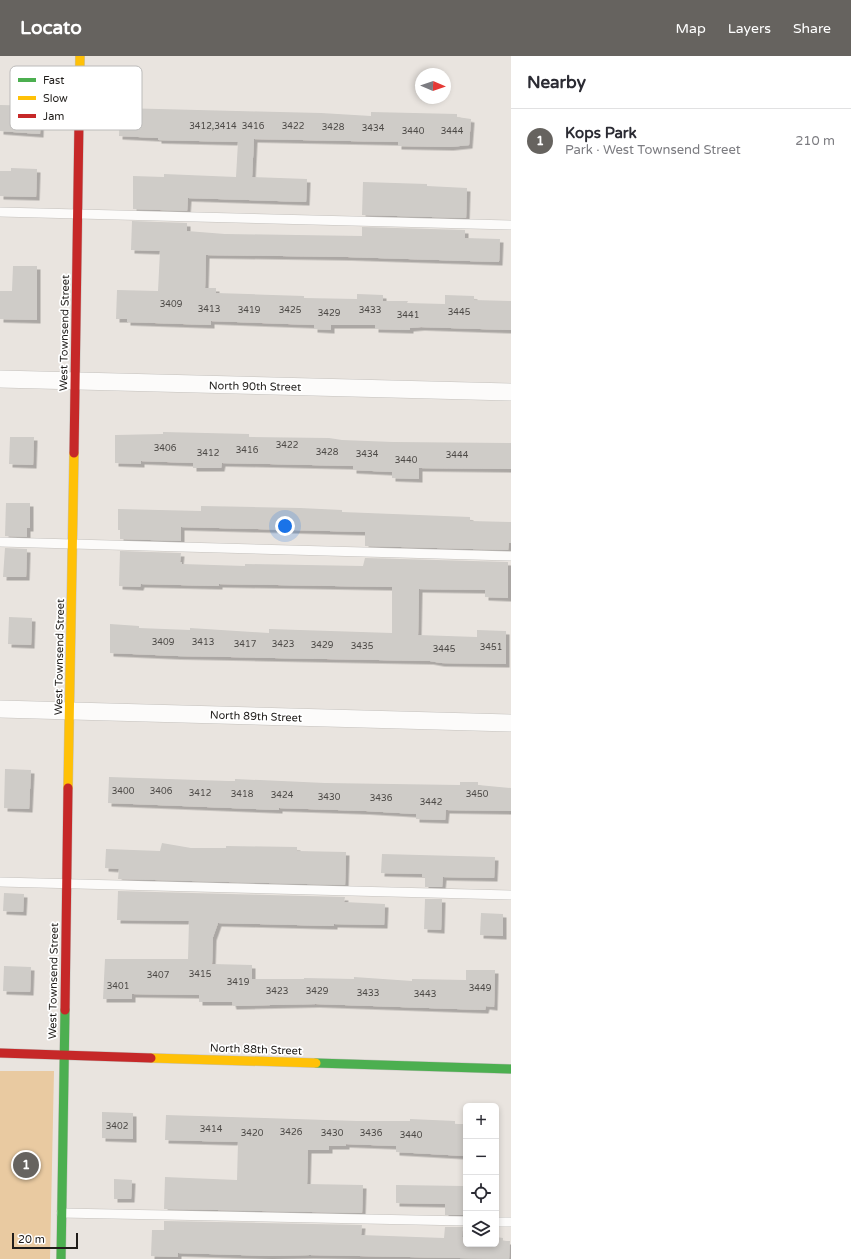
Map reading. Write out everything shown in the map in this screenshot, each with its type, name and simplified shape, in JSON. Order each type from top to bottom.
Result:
[{"type":"street","name":"West Townsend Street","points":[[80,56],[80,66]]},
{"type":"street","name":"West Townsend Street","points":[[61,1259],[79,130]]},
{"type":"street","name":"North 90th Street","points":[[0,379],[511,392]]},
{"type":"street","name":"North 89th Street","points":[[0,709],[511,723]]},
{"type":"street","name":"North 88th Street","points":[[0,1053],[511,1069]]},
{"type":"lane","points":[[0,212],[511,225]]},
{"type":"lane","points":[[0,542],[511,556]]},
{"type":"lane","points":[[0,882],[511,895]]},
{"type":"lane","points":[[61,1213],[463,1221]]},
{"type":"lane","points":[[499,1222],[511,1222]]},
{"type":"shaded area","points":[[0,1071],[54,1071],[50,1259],[0,1259]]},
{"type":"building","points":[[0,105],[10,105],[10,130],[40,130],[40,134],[0,131]]},
{"type":"building","points":[[142,109],[321,113],[371,116],[371,112],[457,114],[457,117],[471,119],[469,145],[450,147],[398,146],[398,142],[254,139],[252,177],[307,179],[306,202],[188,198],[187,211],[133,209],[133,176],[164,177],[164,174],[236,177],[238,142],[158,140],[158,138],[119,136],[119,130],[142,130]]},
{"type":"building","points":[[11,168],[37,169],[36,197],[0,196],[0,171],[11,171]]},
{"type":"building","points":[[363,182],[427,184],[427,186],[467,188],[466,218],[362,215]]},
{"type":"building","points":[[132,221],[187,223],[187,231],[225,234],[362,236],[362,227],[465,230],[465,238],[500,239],[499,262],[348,257],[206,255],[205,288],[216,288],[216,293],[304,296],[304,298],[357,299],[357,294],[383,295],[383,301],[408,301],[407,303],[445,304],[445,295],[474,296],[474,300],[511,301],[511,330],[421,327],[410,328],[410,330],[375,329],[375,325],[331,325],[331,330],[314,329],[314,325],[211,321],[211,325],[127,322],[127,319],[116,319],[117,290],[158,291],[160,251],[131,250]]},
{"type":"building","points":[[13,266],[37,266],[37,320],[0,319],[0,291],[12,291]]},
{"type":"building","points":[[163,432],[249,434],[249,437],[329,438],[393,442],[511,443],[511,469],[419,468],[419,479],[392,478],[392,472],[353,470],[353,466],[222,463],[221,468],[193,468],[193,463],[141,461],[141,464],[115,463],[115,435],[163,434]]},
{"type":"building","points":[[10,437],[34,437],[33,465],[9,464]]},
{"type":"building","points":[[6,503],[30,503],[30,528],[27,528],[27,537],[5,536]]},
{"type":"building","points":[[201,506],[300,508],[342,510],[342,512],[470,517],[470,521],[511,522],[511,543],[509,543],[508,550],[365,546],[365,532],[181,527],[181,541],[120,539],[120,530],[118,530],[118,509],[201,511]]},
{"type":"building","points":[[5,548],[27,549],[26,577],[3,577]]},
{"type":"building","points":[[120,551],[181,553],[180,562],[182,562],[182,564],[245,566],[245,564],[363,566],[365,558],[508,562],[508,598],[485,597],[485,590],[419,589],[418,635],[477,637],[477,630],[506,631],[506,664],[110,653],[110,624],[139,626],[139,628],[190,630],[190,628],[269,633],[269,629],[392,633],[392,587],[219,584],[219,586],[141,584],[140,587],[119,586]]},
{"type":"building","points":[[9,617],[32,618],[31,645],[8,644]]},
{"type":"building","points":[[5,769],[31,770],[29,809],[4,808]]},
{"type":"building","points":[[109,777],[228,781],[235,781],[235,779],[325,783],[460,785],[460,782],[478,782],[478,785],[511,788],[511,811],[446,810],[445,820],[416,819],[416,814],[366,811],[279,808],[279,810],[108,803]]},
{"type":"building","points":[[162,843],[191,848],[226,848],[226,846],[297,847],[297,851],[346,852],[345,885],[118,879],[119,869],[105,868],[106,849],[160,851]]},
{"type":"building","points":[[382,854],[495,857],[494,878],[443,877],[442,887],[425,887],[425,877],[422,877],[422,874],[381,873]]},
{"type":"building","points":[[118,891],[345,897],[344,902],[385,904],[384,925],[334,924],[334,926],[218,923],[213,937],[212,964],[252,965],[252,979],[354,979],[354,977],[412,981],[412,979],[466,980],[466,970],[495,970],[494,1007],[486,1006],[485,1010],[316,1004],[233,1006],[232,1002],[199,1002],[199,995],[132,994],[132,999],[103,999],[105,959],[188,959],[189,921],[117,920]]},
{"type":"building","points":[[4,893],[24,894],[23,912],[3,911]]},
{"type":"building","points":[[425,899],[442,899],[441,930],[424,929]]},
{"type":"building","points":[[481,913],[503,914],[503,936],[480,935]]},
{"type":"building","points":[[4,966],[31,967],[30,992],[3,991]]},
{"type":"building","points":[[102,1112],[133,1113],[133,1139],[102,1138]]},
{"type":"building","points":[[166,1115],[357,1121],[410,1121],[410,1119],[455,1121],[455,1124],[463,1124],[463,1156],[396,1152],[396,1146],[346,1144],[346,1146],[329,1146],[329,1150],[308,1150],[307,1184],[363,1185],[362,1213],[164,1209],[165,1177],[237,1180],[238,1142],[165,1140]]},
{"type":"building","points":[[114,1179],[132,1180],[131,1199],[114,1199]]},
{"type":"building","points":[[396,1185],[463,1186],[463,1215],[445,1215],[445,1204],[396,1203]]},
{"type":"building","points":[[164,1221],[362,1225],[361,1235],[444,1238],[445,1227],[463,1227],[463,1247],[499,1247],[499,1237],[503,1238],[503,1241],[510,1241],[509,1259],[310,1255],[269,1256],[178,1253],[178,1257],[151,1256],[152,1230],[164,1230]]},
{"type":"traffic: fast","points":[[61,1259],[65,1010]]},
{"type":"traffic: fast","points":[[316,1063],[511,1069]]},
{"type":"traffic: slow","points":[[80,56],[80,66]]},
{"type":"traffic: slow","points":[[68,788],[74,453]]},
{"type":"traffic: slow","points":[[151,1058],[316,1063]]},
{"type":"traffic: jam","points":[[74,453],[79,130]]},
{"type":"traffic: jam","points":[[65,1010],[68,788]]},
{"type":"traffic: jam","points":[[0,1053],[151,1058]]},
{"type":"place","name":"Kops Park","points":[[26,1165]]}]
